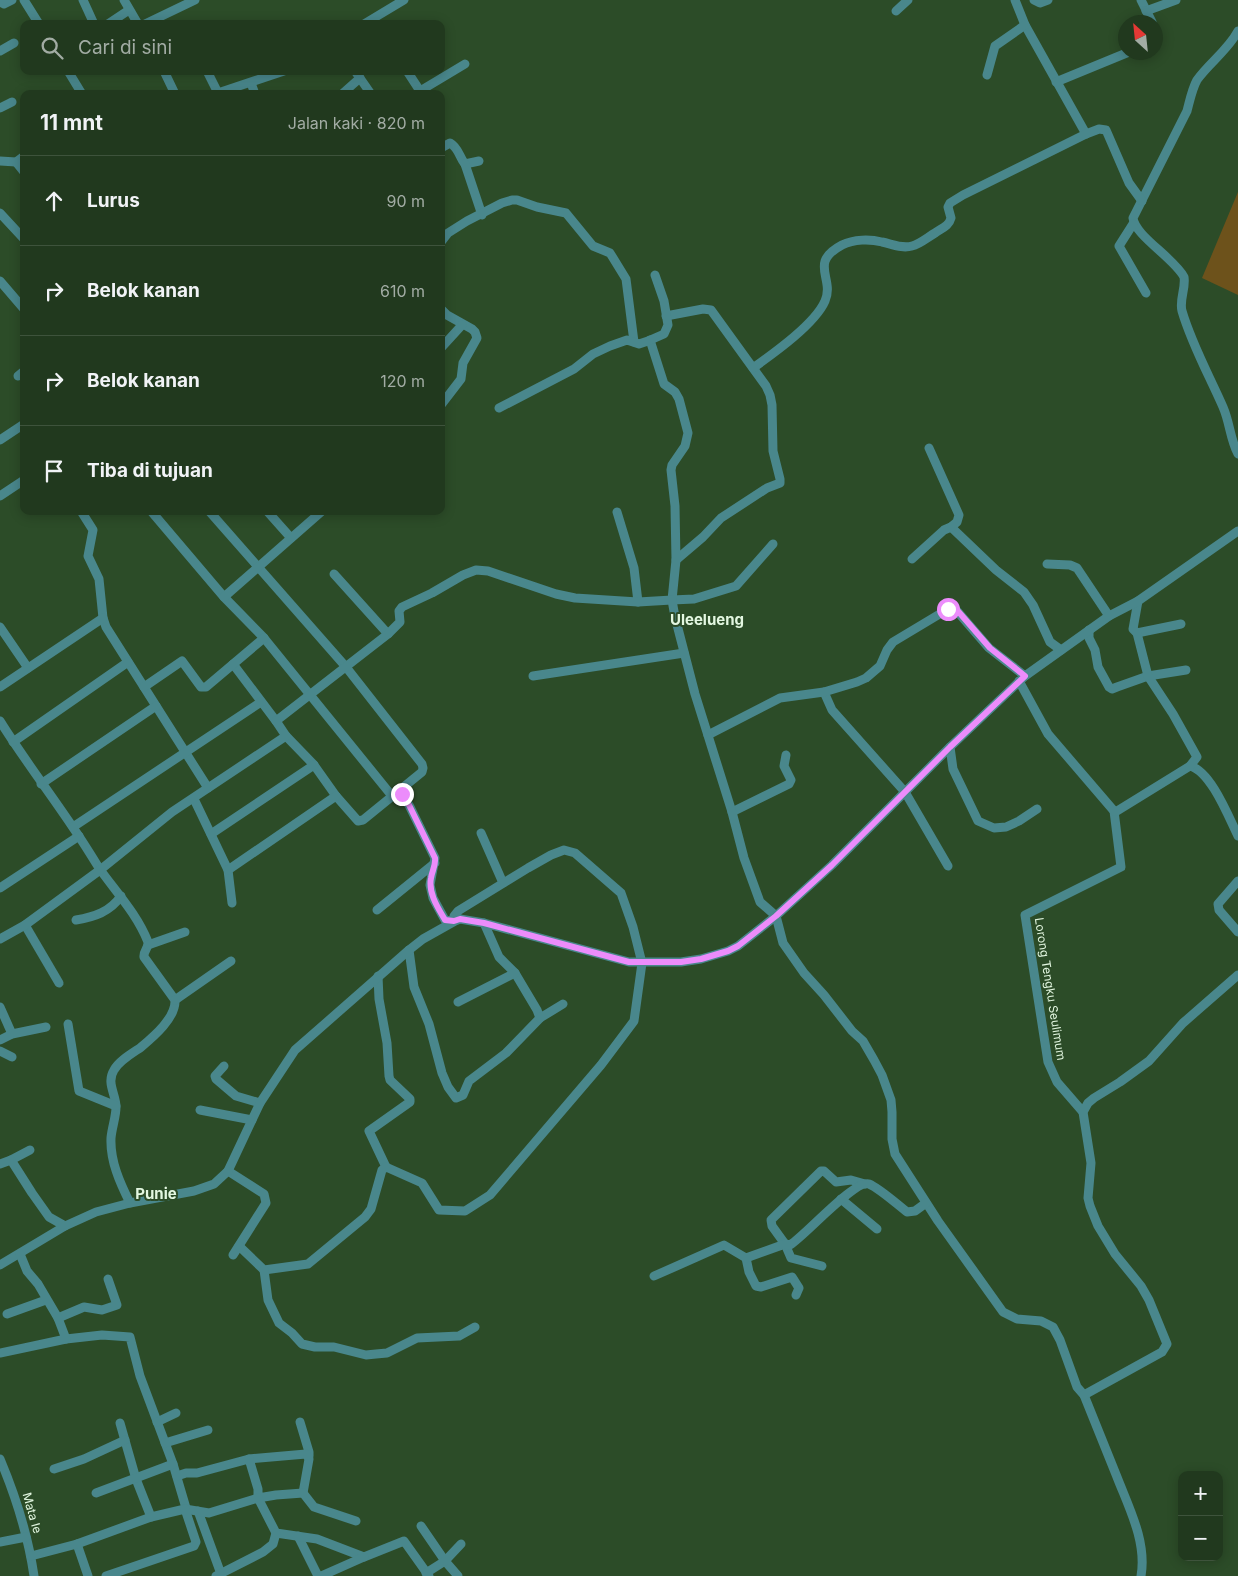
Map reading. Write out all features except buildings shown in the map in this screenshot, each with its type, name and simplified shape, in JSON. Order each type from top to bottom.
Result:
[{"type":"street","points":[[0,2],[4,4],[12,0]]},
{"type":"street","points":[[24,0],[36,20]]},
{"type":"street","points":[[83,0],[92,20]]},
{"type":"street","points":[[124,0],[136,20]]},
{"type":"street","points":[[153,20],[195,0]]},
{"type":"street","points":[[377,20],[404,0]]},
{"type":"street","points":[[896,11],[908,0]]},
{"type":"street","points":[[1015,0],[1025,24],[1086,134]]},
{"type":"street","points":[[1034,0],[1040,3],[1048,0]]},
{"type":"street","points":[[1141,0],[1148,15]]},
{"type":"street","points":[[1146,10],[1176,0]]},
{"type":"street","points":[[114,20],[130,10]]},
{"type":"street","points":[[987,74],[995,46],[1002,39],[1025,24]]},
{"type":"street","points":[[1146,294],[1119,246],[1133,224],[1133,218],[1187,111],[1192,92],[1198,80],[1231,43],[1238,31]]},
{"type":"street","points":[[0,51],[14,43]]},
{"type":"street","points":[[1056,82],[1118,57]]},
{"type":"street","points":[[424,90],[465,64]]},
{"type":"street","points":[[70,75],[80,90]]},
{"type":"street","points":[[166,75],[173,90]]},
{"type":"street","points":[[208,75],[216,90]]},
{"type":"street","points":[[226,90],[272,75]]},
{"type":"street","points":[[345,90],[357,75],[368,90]]},
{"type":"street","points":[[410,75],[420,90]]},
{"type":"street","points":[[251,82],[254,90]]},
{"type":"street","points":[[0,108],[12,102]]},
{"type":"street","points":[[753,368],[810,322],[822,307],[828,289],[823,266],[833,251],[844,244],[858,240],[874,240],[906,247],[918,244],[948,224],[951,218],[948,205],[957,199],[1086,134],[1099,129],[1106,130],[1129,183],[1142,200]]},
{"type":"street","points":[[445,146],[450,143],[458,150],[465,164],[482,215]]},
{"type":"street","points":[[0,160],[16,162],[20,159]]},
{"type":"street","points":[[465,164],[479,161]]},
{"type":"street","points":[[16,162],[20,167]]},
{"type":"street","points":[[445,237],[467,222],[502,203],[517,200],[537,207],[566,213],[593,246],[610,254],[626,279],[634,342]]},
{"type":"street","points":[[0,213],[20,235]]},
{"type":"street","points":[[1133,224],[1180,270],[1184,277],[1182,309],[1210,381],[1223,407],[1229,424],[1232,443],[1238,454]]},
{"type":"street","points":[[498,408],[574,369],[593,354],[624,340],[639,344],[666,331],[668,326],[664,301],[655,275]]},
{"type":"street","points":[[0,281],[20,304]]},
{"type":"street","points":[[666,316],[703,309],[711,310],[766,386],[772,405],[772,451],[780,481],[780,483],[767,488],[720,518],[703,537],[676,560]]},
{"type":"street","points":[[445,312],[475,332],[477,338],[463,363],[461,379],[445,400]]},
{"type":"street","points":[[445,343],[462,324]]},
{"type":"street","points":[[650,340],[664,384],[675,392],[679,399],[688,433],[686,446],[671,470],[675,506],[676,560],[672,600],[684,653],[744,858],[760,902],[776,916],[783,943],[804,973],[852,1031],[863,1041],[874,1060],[891,1100],[894,1151],[926,1203],[1003,1312],[1017,1319],[1040,1321],[1053,1327],[1060,1340],[1077,1387],[1084,1395],[1135,1525],[1141,1550],[1141,1576]]},
{"type":"street","points":[[0,440],[20,427]]},
{"type":"street","points":[[912,558],[959,519],[959,512],[929,448]]},
{"type":"street","points":[[0,496],[20,483]]},
{"type":"street","points":[[617,512],[632,559],[638,602]]},
{"type":"street","points":[[84,515],[93,530],[88,556],[99,579],[103,618],[106,627],[208,788]]},
{"type":"street","points":[[155,515],[224,597],[264,638],[395,793],[409,805],[433,854],[435,863],[430,885],[433,898],[445,920],[484,923],[621,960],[642,963],[681,962],[720,955],[738,946],[776,916],[832,865],[950,747],[1022,679],[1089,630],[1138,601],[1238,531]]},
{"type":"street","points":[[212,515],[346,667],[423,766],[422,772],[360,821],[356,821],[314,765],[286,736],[233,664]]},
{"type":"street","points":[[271,515],[291,538]]},
{"type":"street","points":[[224,597],[317,515]]},
{"type":"street","points":[[951,527],[996,570],[1024,592],[1033,605],[1050,642],[1061,650]]},
{"type":"street","points":[[276,721],[388,634],[400,622],[399,612],[402,607],[476,570],[488,572],[566,597],[638,602],[694,599],[736,586],[773,544]]},
{"type":"street","points":[[1047,564],[1070,565],[1077,568],[1110,616]]},
{"type":"street","points":[[334,574],[388,634]]},
{"type":"street","points":[[708,735],[780,698],[824,692],[866,678],[880,666],[893,642],[950,609],[957,610],[990,648],[1022,679],[1048,734],[1114,811],[1117,811],[1196,761],[1196,754],[1148,676],[1137,633],[1133,629],[1138,601]]},
{"type":"street","points":[[0,687],[103,618]]},
{"type":"street","points":[[1137,633],[1181,624]]},
{"type":"street","points":[[0,627],[28,668]]},
{"type":"street","points":[[1089,630],[1089,638],[1095,650],[1098,667],[1112,689],[1148,676],[1186,670]]},
{"type":"street","points":[[144,687],[181,661],[201,688],[203,688],[264,638]]},
{"type":"street","points":[[533,676],[684,653]]},
{"type":"street","points":[[13,742],[128,662]]},
{"type":"street","points":[[824,692],[832,710],[905,792],[948,866]]},
{"type":"street","points":[[73,827],[261,702]]},
{"type":"street","points":[[41,784],[156,706]]},
{"type":"street","points":[[0,721],[41,784],[73,827],[100,870],[121,896],[146,938],[148,945],[144,957],[175,1000],[173,1012],[168,1020],[147,1042],[114,1069],[110,1082],[116,1107],[111,1149],[118,1179],[130,1203]]},
{"type":"street","points":[[0,939],[25,925],[100,870],[172,812],[286,736]]},
{"type":"street","points":[[950,747],[953,769],[972,810],[982,823],[994,828],[1006,827],[1019,821],[1036,809]]},
{"type":"street","points":[[732,812],[789,784],[791,780],[784,766],[786,755]]},
{"type":"street","points":[[211,834],[314,765]]},
{"type":"street","points":[[1190,766],[1196,768],[1209,781],[1238,836]]},
{"type":"street","points":[[228,870],[336,796]]},
{"type":"street","points":[[194,799],[228,870],[232,902]]},
{"type":"street","name":"Lorong Tengku Seulimum","points":[[1083,1112],[1058,1082],[1048,1062],[1025,915],[1121,867],[1114,811]]},
{"type":"street","points":[[481,832],[503,883]]},
{"type":"street","points":[[0,888],[79,836]]},
{"type":"street","points":[[378,976],[379,1000],[387,1043],[390,1080],[410,1099],[410,1102],[369,1131],[386,1167],[422,1183],[439,1210],[466,1212],[490,1195],[601,1065],[634,1021],[642,963],[634,927],[622,893],[575,853],[564,850],[551,855],[458,910],[454,916],[457,920]]},
{"type":"street","points":[[377,910],[435,863]]},
{"type":"street","points":[[1238,881],[1218,904],[1218,910],[1238,932]]},
{"type":"street","points":[[76,920],[104,913],[121,896]]},
{"type":"street","points":[[0,1265],[65,1226],[96,1212],[204,1188],[214,1184],[228,1171],[260,1103],[301,1043],[409,950],[423,939],[457,920]]},
{"type":"street","points":[[484,923],[499,957],[515,973],[540,1018]]},
{"type":"street","points":[[25,925],[59,982]]},
{"type":"street","points":[[148,945],[185,932]]},
{"type":"street","points":[[409,950],[414,987],[428,1024],[442,1073],[448,1087],[456,1098],[463,1095],[469,1081],[506,1053],[540,1018],[563,1004]]},
{"type":"street","points":[[175,1000],[231,962]]},
{"type":"street","points":[[458,1002],[515,973]]},
{"type":"street","points":[[1084,1395],[1162,1352],[1167,1344],[1145,1293],[1115,1254],[1098,1226],[1090,1206],[1088,1198],[1091,1163],[1083,1112],[1088,1103],[1144,1065],[1183,1023],[1238,976]]},
{"type":"street","points":[[0,1007],[12,1034]]},
{"type":"street","points":[[68,1024],[79,1091],[116,1107]]},
{"type":"street","points":[[0,1040],[12,1034],[46,1027]]},
{"type":"street","points":[[0,1051],[12,1057]]},
{"type":"street","points":[[224,1066],[215,1076],[216,1079],[236,1096],[260,1103]]},
{"type":"street","points":[[1075,1102],[1088,1103]]},
{"type":"street","points":[[200,1110],[252,1120]]},
{"type":"street","points":[[0,1164],[30,1150]]},
{"type":"street","points":[[11,1160],[49,1216],[65,1226]]},
{"type":"street","points":[[264,1270],[308,1264],[359,1223],[371,1209],[382,1170],[386,1167]]},
{"type":"street","points":[[228,1171],[254,1186],[266,1198],[266,1203],[234,1255]]},
{"type":"street","points":[[822,1266],[792,1259],[788,1254],[785,1244],[772,1226],[771,1220],[821,1171],[824,1171],[836,1182],[851,1180],[871,1185],[907,1212],[914,1211],[926,1203]]},
{"type":"street","points":[[746,1258],[795,1242],[841,1199],[865,1184]]},
{"type":"street","points":[[841,1199],[877,1229]]},
{"type":"street","points":[[654,1276],[724,1245],[746,1258],[749,1272],[756,1286],[760,1287],[792,1277],[799,1288],[796,1295]]},
{"type":"street","points":[[239,1246],[264,1270],[268,1300],[279,1323],[302,1344],[315,1347],[334,1347],[366,1355],[386,1353],[417,1338],[459,1336],[475,1327]]},
{"type":"street","points":[[20,1254],[27,1271],[38,1284],[58,1318],[66,1339]]},
{"type":"street","points":[[58,1318],[84,1307],[99,1310],[117,1305],[108,1278]]},
{"type":"street","points":[[7,1314],[46,1300]]},
{"type":"street","points":[[0,1353],[66,1339],[102,1335],[130,1336],[140,1376],[161,1420],[173,1464],[181,1475],[196,1542],[194,1546],[106,1576]]},
{"type":"street","points":[[161,1420],[176,1413]]},
{"type":"street","points":[[300,1422],[309,1456],[303,1493]]},
{"type":"street","points":[[120,1423],[136,1479],[151,1517]]},
{"type":"street","points":[[166,1443],[208,1430]]},
{"type":"street","points":[[54,1469],[84,1459],[125,1440]]},
{"type":"street","points":[[181,1475],[197,1473],[249,1459],[306,1454],[309,1456]]},
{"type":"street","points":[[190,1509],[218,1575],[264,1555],[273,1544],[276,1533],[258,1498],[258,1489],[249,1459]]},
{"type":"street","name":"Mata Ie","points":[[0,1460],[14,1494],[31,1556],[34,1576]]},
{"type":"street","points":[[96,1493],[173,1464]]},
{"type":"street","points":[[31,1556],[77,1544],[151,1517],[190,1509],[209,1513],[276,1494],[306,1494],[310,1505],[356,1521]]},
{"type":"street","points":[[420,1526],[458,1576]]},
{"type":"street","points":[[276,1533],[327,1542],[364,1557]]},
{"type":"street","points":[[298,1536],[319,1576],[404,1541],[427,1574],[445,1561],[461,1544]]},
{"type":"street","points":[[0,1542],[26,1537]]},
{"type":"street","points":[[77,1544],[88,1576]]},
{"type":"shaded area","points":[[1238,192],[1238,295],[1202,278]]},
{"type":"district","name":"Uleelueng","points":[[707,620]]},
{"type":"district","name":"Punie","points":[[156,1194]]},
{"type":"route","points":[[402,794],[435,858],[430,885],[433,898],[445,920],[454,921],[460,919],[484,923],[629,962],[681,962],[720,955],[738,946],[776,916],[832,865],[950,747],[1025,676],[990,648],[957,610],[948,609]]}]
